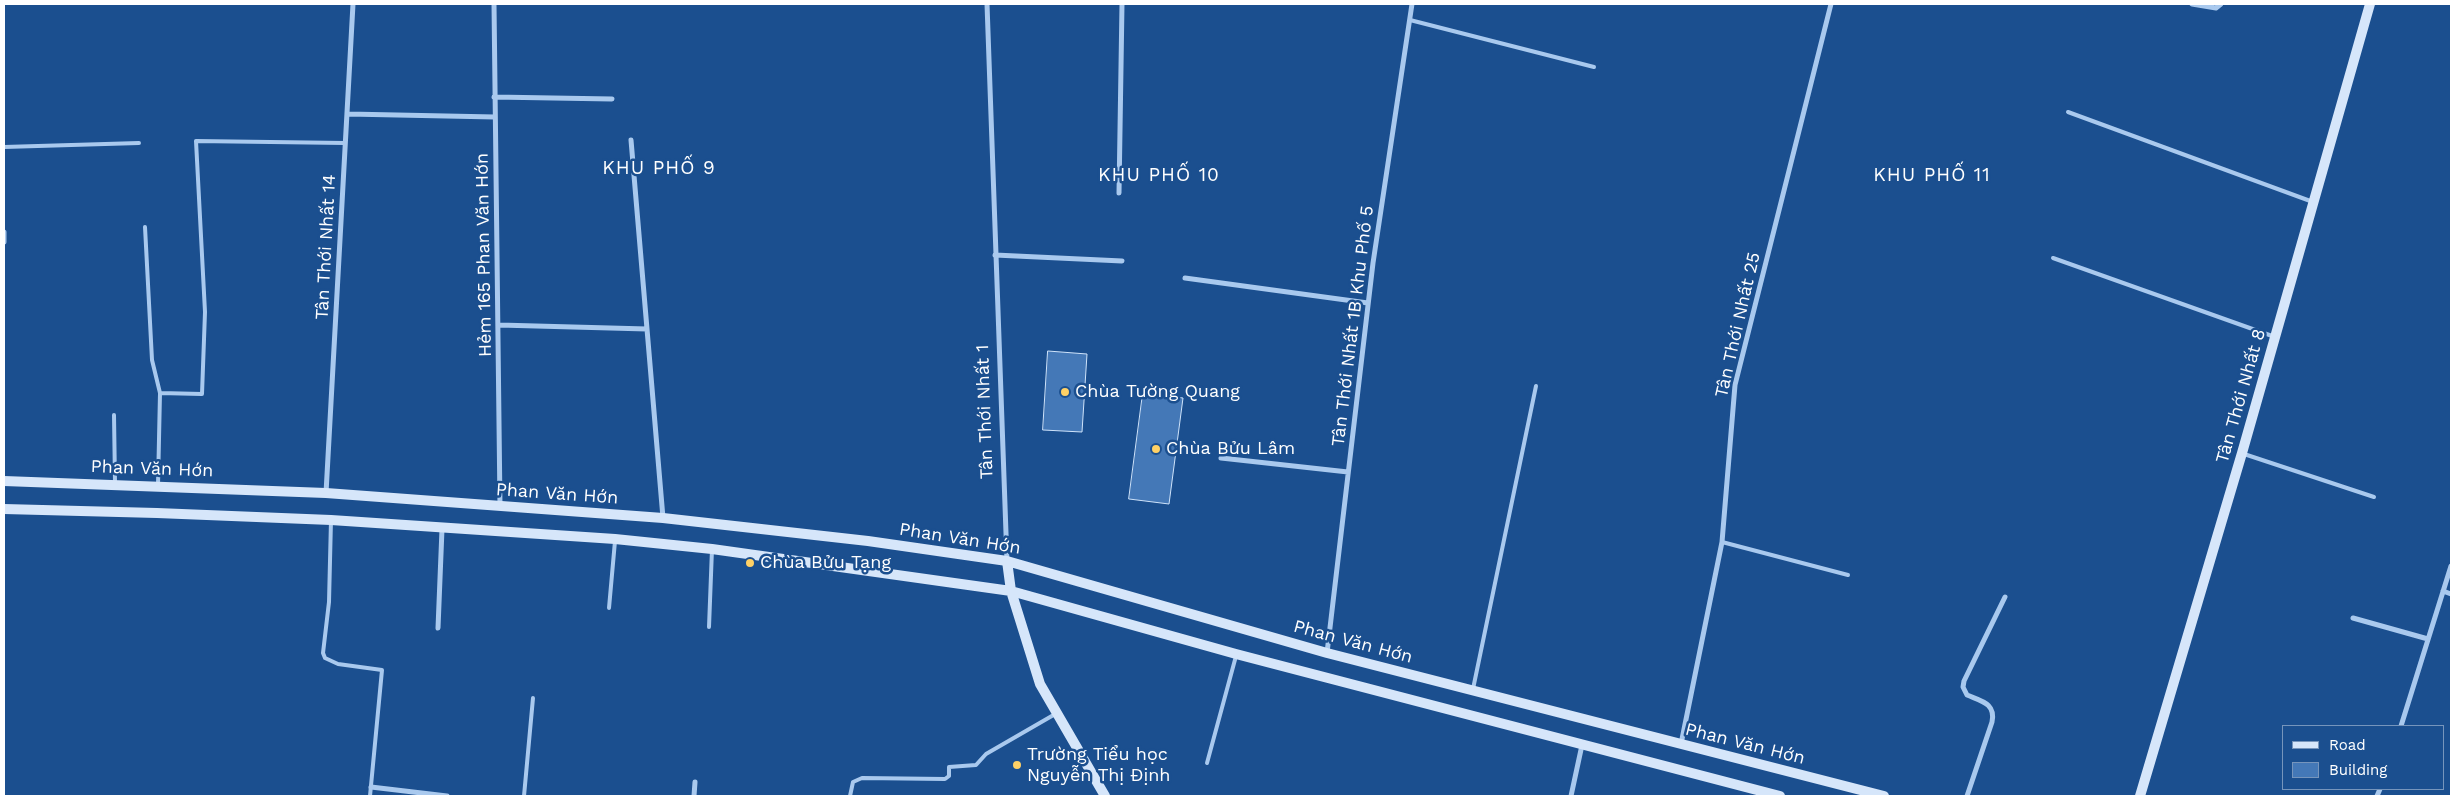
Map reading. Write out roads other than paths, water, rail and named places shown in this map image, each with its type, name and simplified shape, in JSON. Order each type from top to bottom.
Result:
[{"type":"main road","name":"Tân Thới Nhất 8","points":[[2140,796],[2242,453],[2370,4]]},
{"type":"main road","name":"Phan Văn Hớn","points":[[4,481],[326,492],[500,507],[663,518],[868,541],[1007,561],[1327,653],[1472,692],[1884,796]]},
{"type":"main road","points":[[4,509],[157,512],[331,520],[442,529],[615,539],[712,549],[1011,591],[1236,654],[1780,796]]},
{"type":"main road","name":"Tân Thới Nhất 1","points":[[1007,561],[1011,591],[1040,684],[1105,796]]},
{"type":"street","name":"Tân Thới Nhất 14","points":[[326,492],[353,4]]},
{"type":"street","name":"Hẻm 165 Phan Văn Hớn","points":[[494,4],[500,507]]},
{"type":"street","name":"Tân Thới Nhất 1","points":[[987,4],[1007,561]]},
{"type":"street","points":[[1120,193],[1122,4]]},
{"type":"street","name":"Tân Thới Nhất 1B Khu Phố 5","points":[[1327,653],[1368,303],[1412,4]]},
{"type":"street","name":"Tân Thới Nhất 25","points":[[1681,745],[1722,542],[1735,385],[1831,4]]},
{"type":"street","points":[[2192,4],[2216,8],[2221,4]]},
{"type":"street","points":[[494,97],[612,99]]},
{"type":"street","points":[[348,114],[495,117]]},
{"type":"street","points":[[631,140],[663,518]]},
{"type":"street","points":[[4,232],[4,242]]},
{"type":"street","points":[[995,255],[1122,261]]},
{"type":"street","points":[[1185,278],[1368,303]]},
{"type":"street","points":[[499,325],[647,329]]},
{"type":"street","points":[[1221,458],[1348,472]]},
{"type":"street","points":[[438,628],[442,529]]},
{"type":"street","points":[[2401,725],[2451,566]]},
{"type":"street","points":[[2443,591],[2451,594]]},
{"type":"street","points":[[1967,796],[1992,722],[1993,712],[1988,704],[1967,695],[1963,687],[1964,681],[2005,597]]},
{"type":"street","points":[[2353,618],[2428,639]]},
{"type":"street","points":[[1571,796],[1582,745]]},
{"type":"street","points":[[694,796],[695,782]]},
{"type":"street","points":[[371,787],[447,796]]},
{"type":"lane","points":[[1410,20],[1594,67]]},
{"type":"lane","points":[[2068,112],[2314,202]]},
{"type":"lane","points":[[160,393],[202,394],[205,312],[196,141],[345,143]]},
{"type":"lane","points":[[4,147],[139,143]]},
{"type":"lane","points":[[145,228],[152,360],[160,393],[158,485]]},
{"type":"lane","points":[[2053,258],[2275,337]]},
{"type":"lane","points":[[1472,692],[1536,386]]},
{"type":"lane","points":[[114,415],[115,484]]},
{"type":"lane","points":[[2242,453],[2374,497]]},
{"type":"lane","points":[[331,520],[329,602],[323,653],[325,658],[338,664],[382,670],[370,796]]},
{"type":"lane","points":[[609,608],[615,539]]},
{"type":"lane","points":[[1722,542],[1848,575]]},
{"type":"lane","points":[[709,627],[712,549]]},
{"type":"lane","points":[[1207,763],[1236,654]]},
{"type":"lane","points":[[524,796],[534,698]]},
{"type":"lane","points":[[850,796],[853,782],[862,778],[945,779],[949,776],[949,767],[976,765],[986,754],[1057,714]]},
{"type":"place","name":"Chùa Tường Quang","points":[[1065,392]]},
{"type":"place","name":"Chùa Bửu Lâm","points":[[1156,449]]},
{"type":"place","name":"Chùa Bửu Tạng","points":[[750,563]]},
{"type":"place","name":"Trường Tiểu học Nguyễn Thị Định","points":[[1017,765]]},
{"type":"district","name":"KHU PHỐ 9","points":[[659,168]]},
{"type":"district","name":"KHU PHỐ 10","points":[[1159,175]]},
{"type":"district","name":"KHU PHỐ 11","points":[[1932,175]]}]
